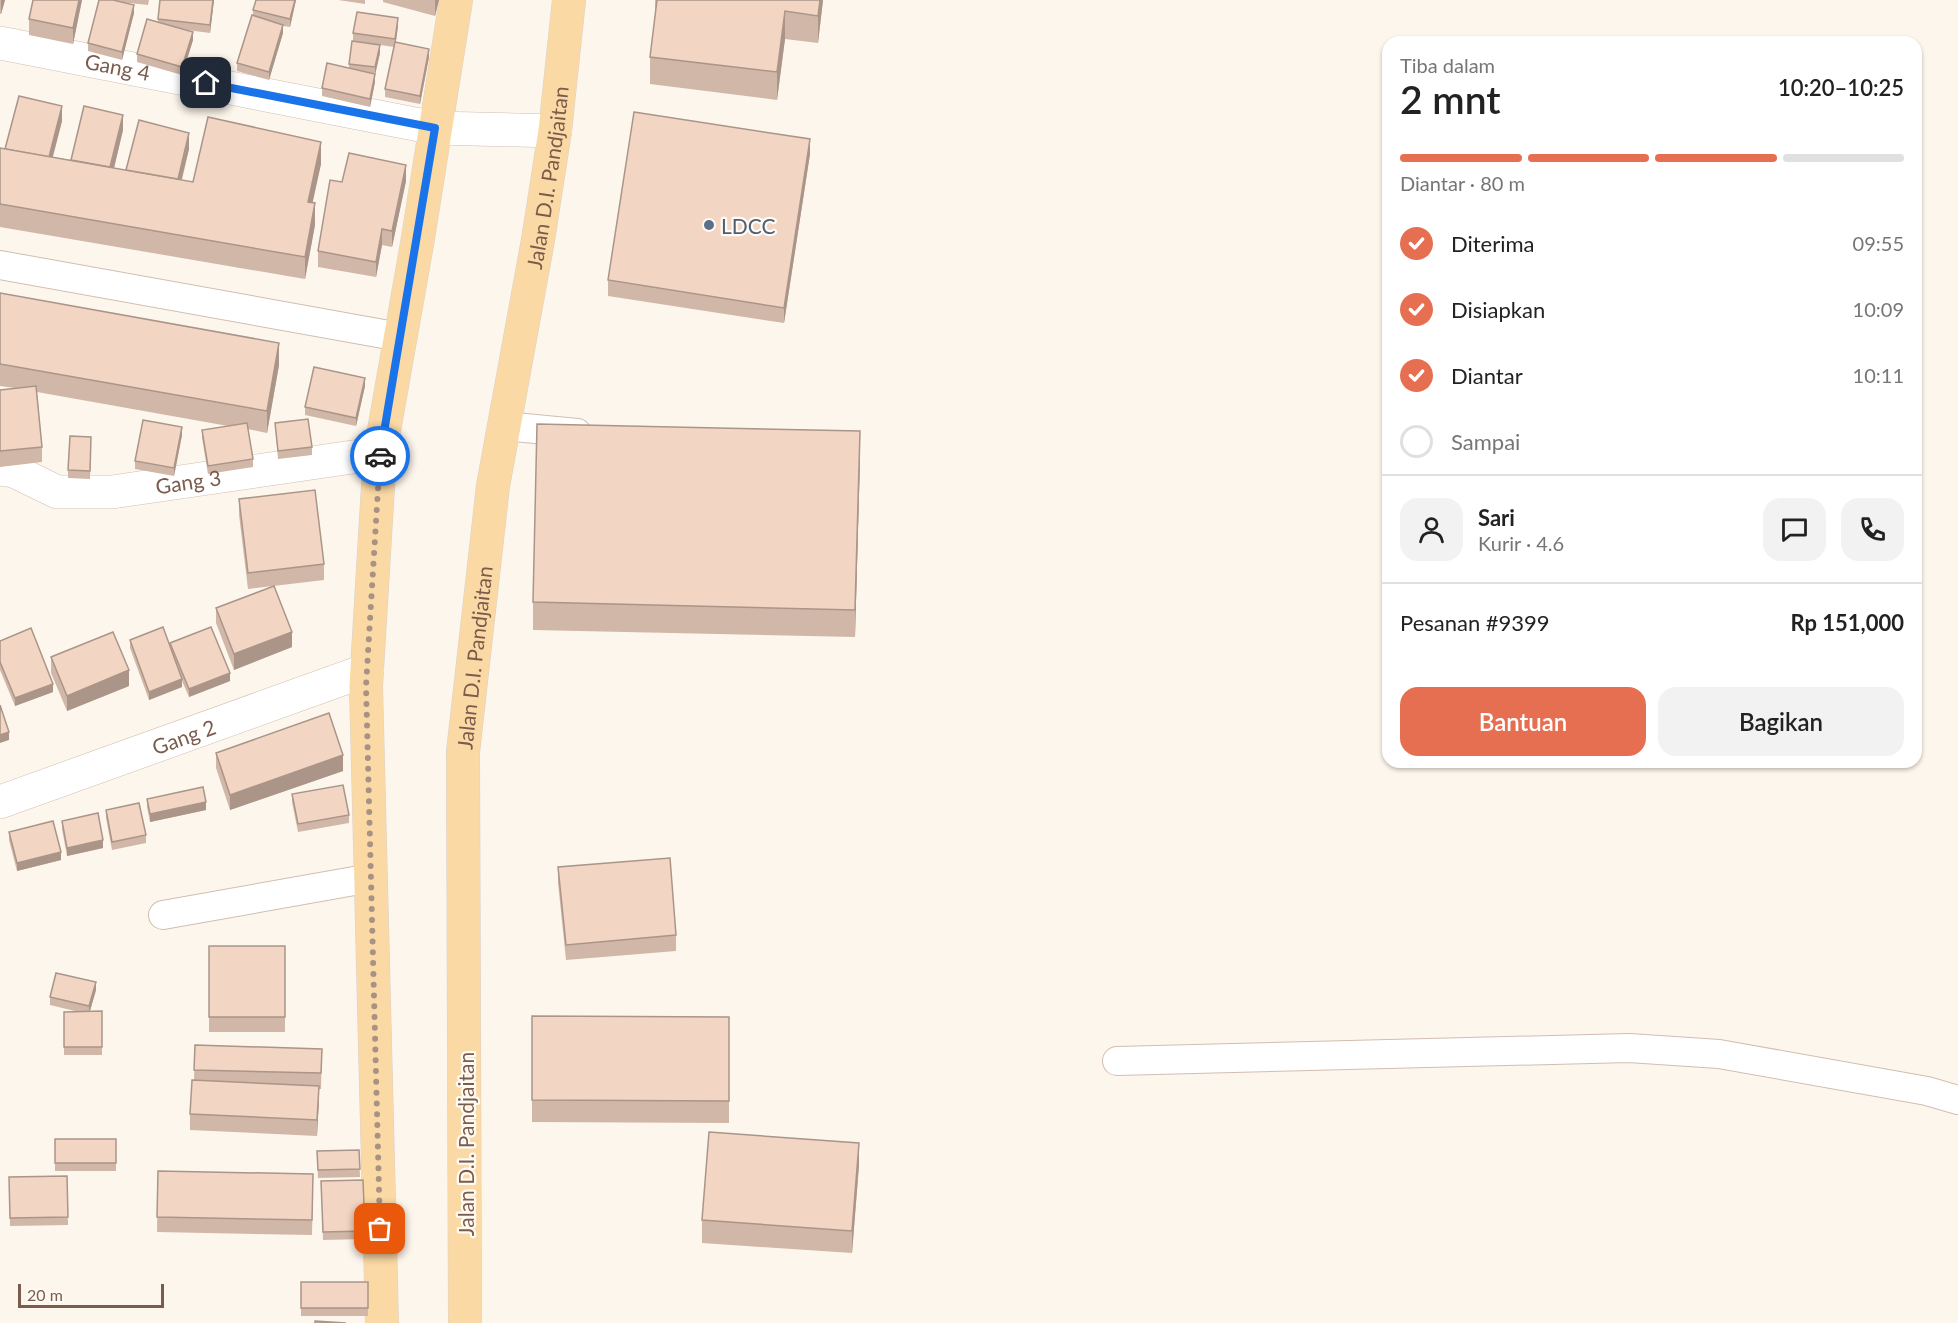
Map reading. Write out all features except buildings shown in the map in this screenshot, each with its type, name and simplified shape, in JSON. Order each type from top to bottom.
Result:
[{"type":"main road","points":[[382,1323],[366,686],[380,453],[456,0]]},
{"type":"main road","name":"Jalan D.I. Pandjaitan","points":[[465,1323],[463,752],[493,486],[538,240],[555,131],[569,0]]},
{"type":"street","name":"Gang 4","points":[[0,43],[435,128],[555,131]]},
{"type":"street","name":"Gang 3","points":[[0,469],[14,471],[57,492],[112,492],[380,453]]},
{"type":"street","name":"Gang 2","points":[[0,802],[367,670]]},
{"type":"lane","points":[[0,266],[400,337]]},
{"type":"lane","points":[[504,426],[606,436]]},
{"type":"lane","points":[[163,915],[371,878]]},
{"type":"lane","points":[[1117,1060],[1629,1048],[1719,1054],[1928,1091],[1958,1100]]},
{"type":"way so far","points":[[380,456],[366,686],[380,1229]]},
{"type":"place","name":"LDCC","points":[[709,225]]},
{"type":"route","points":[[206,83],[435,128],[380,456]]}]
